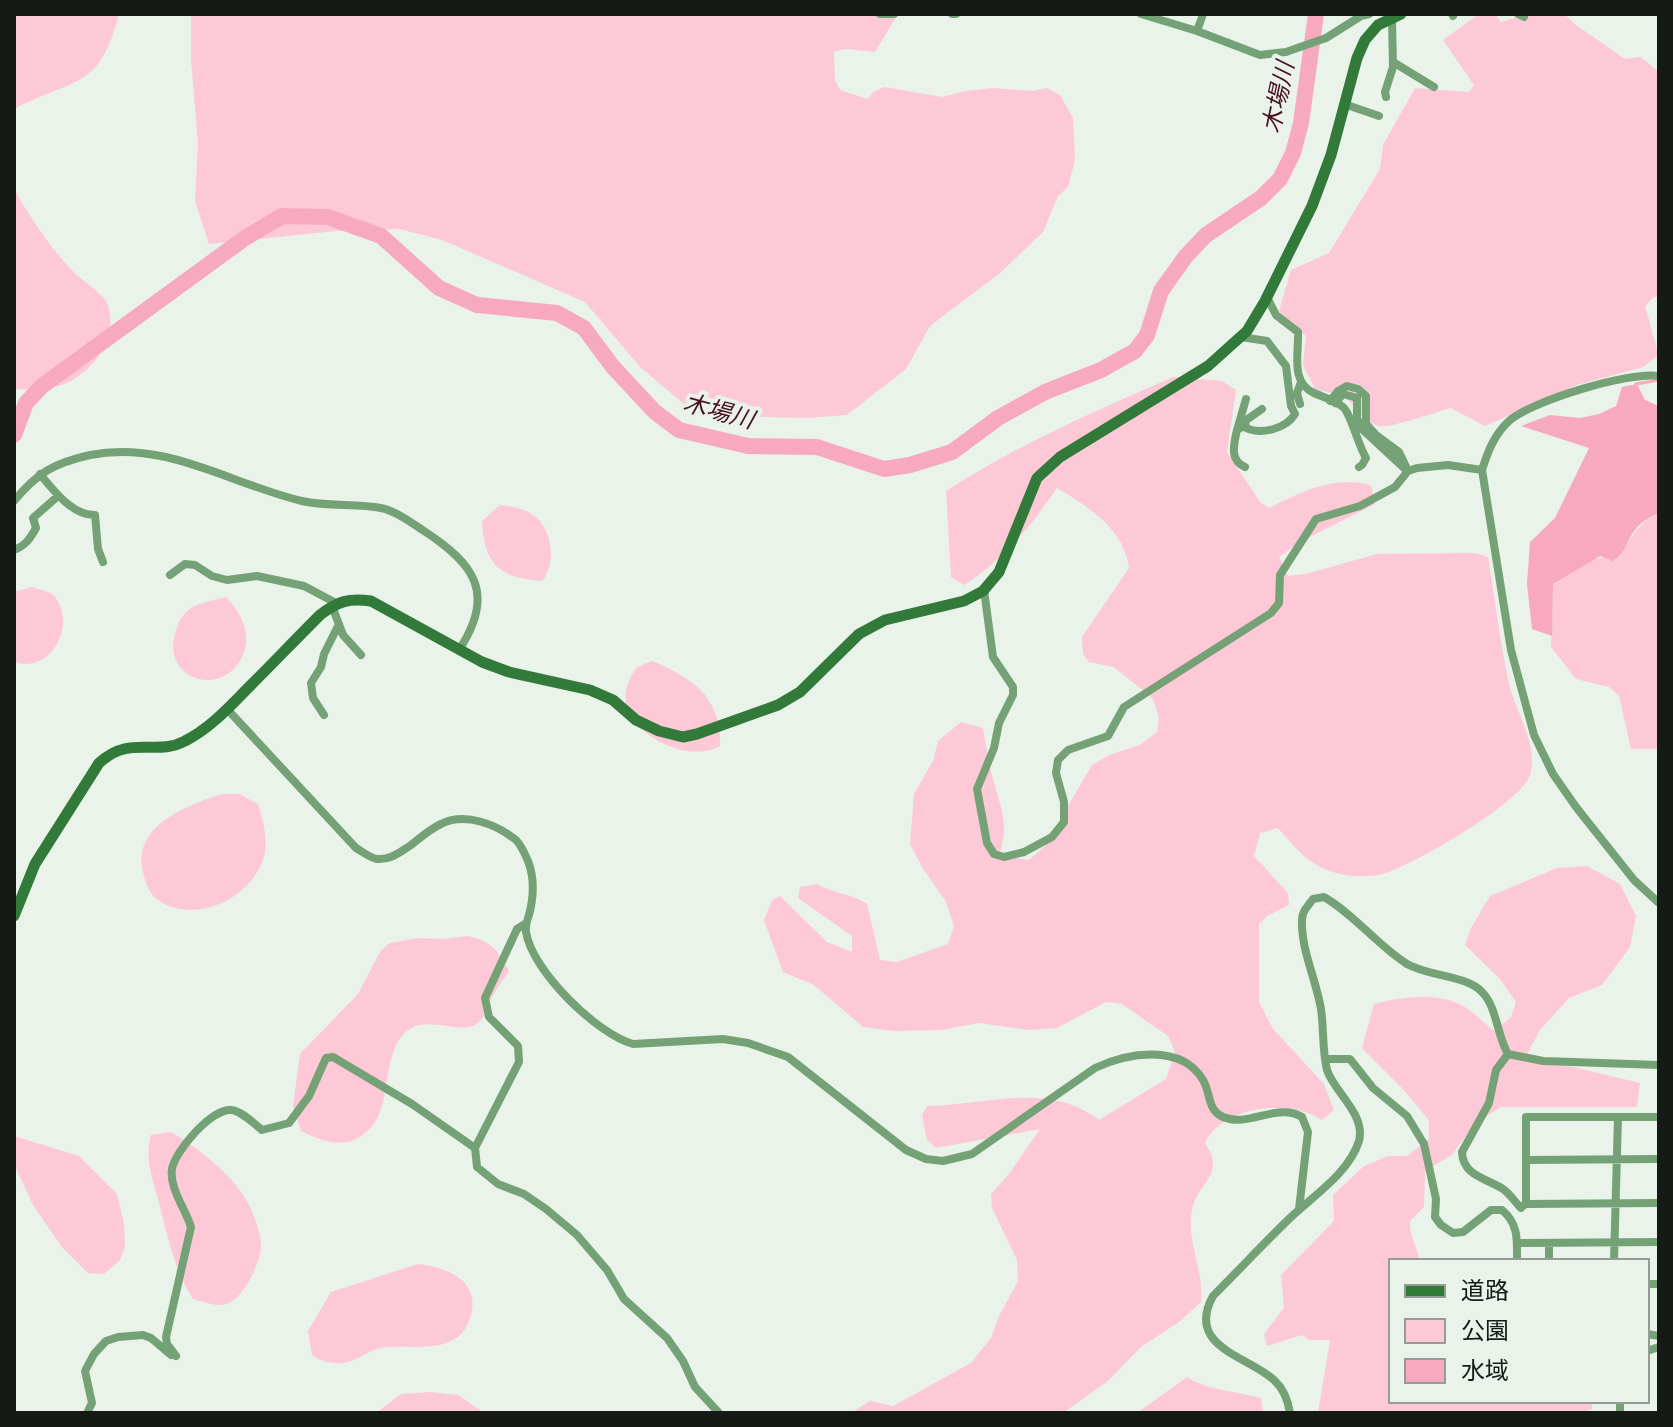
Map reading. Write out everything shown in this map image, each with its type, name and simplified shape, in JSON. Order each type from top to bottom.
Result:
[{"type":"street","points":[[880,14],[894,14]]},
{"type":"street","points":[[1141,14],[1260,55],[1286,52],[1326,38],[1369,14]]},
{"type":"street","points":[[1197,31],[1203,14]]},
{"type":"street","points":[[1386,97],[1393,62],[1396,16]]},
{"type":"street","points":[[14,916],[35,864],[99,763],[111,752],[129,746],[181,744],[199,734],[334,604],[351,599],[371,601],[459,650],[509,672],[590,690],[613,700],[636,720],[659,731],[683,737],[778,705],[800,692],[859,634],[885,620],[964,601],[984,590],[999,572],[1037,478],[1060,457],[1208,366],[1241,337],[1267,297],[1312,206],[1331,155],[1357,58],[1365,40],[1378,25],[1396,16]]},
{"type":"street","points":[[1393,62],[1434,87]]},
{"type":"street","points":[[1344,104],[1379,116]]},
{"type":"street","points":[[1267,297],[1276,315],[1298,332],[1297,364],[1305,389],[1342,406],[1350,418],[1357,443],[1366,458],[1359,467]]},
{"type":"street","points":[[1241,337],[1267,341],[1286,366],[1291,406],[1295,414],[1292,420],[1268,431],[1255,432],[1241,428]]},
{"type":"street","points":[[1658,376],[1637,376],[1535,406],[1511,419],[1500,430],[1491,442],[1482,470],[1511,650],[1534,735],[1553,774],[1576,807],[1634,880],[1659,903]]},
{"type":"street","points":[[1288,381],[1300,380]]},
{"type":"street","points":[[1300,380],[1297,393],[1300,404]]},
{"type":"street","points":[[1333,402],[1338,391],[1347,386],[1358,389],[1366,396],[1366,424],[1399,452],[1408,471]]},
{"type":"street","points":[[1241,428],[1238,420],[1246,399]]},
{"type":"street","points":[[1245,467],[1238,463],[1234,455],[1241,428],[1251,415],[1262,409]]},
{"type":"street","points":[[14,501],[31,480],[62,461],[109,451],[154,453],[190,462],[301,501],[338,507],[382,508],[454,550],[474,578],[478,607],[473,628],[459,650]]},
{"type":"street","points":[[984,590],[993,657],[1013,687],[1013,695],[999,723],[994,748],[977,789],[987,843],[994,854],[1004,857],[1024,852],[1052,837],[1064,822],[1064,802],[1056,773],[1058,760],[1068,750],[1108,736],[1124,707],[1271,613],[1279,603],[1280,575],[1316,519],[1371,500],[1395,487],[1408,471],[1448,465],[1482,470]]},
{"type":"street","points":[[40,474],[58,496],[88,515],[95,515],[98,549],[103,562]]},
{"type":"street","points":[[14,550],[23,547],[36,528],[33,518],[58,496]]},
{"type":"street","points":[[170,575],[185,564],[195,565],[212,576],[227,580],[257,576],[304,586],[334,604],[343,635],[361,655]]},
{"type":"street","points":[[324,715],[313,698],[311,683],[339,624]]},
{"type":"street","points":[[227,709],[356,848],[374,859],[397,855],[442,823],[457,820],[475,820],[493,826],[518,841],[534,876],[525,924],[529,944],[540,964],[574,1006],[609,1034],[633,1044],[723,1039],[748,1043],[788,1057],[906,1150],[926,1159],[943,1161],[972,1154],[1095,1068],[1117,1057],[1170,1056],[1192,1068],[1204,1081],[1210,1105],[1221,1117],[1242,1121],[1285,1112],[1302,1117],[1308,1132],[1299,1209]]},
{"type":"street","points":[[1290,1413],[1285,1393],[1273,1379],[1212,1340],[1207,1326],[1208,1307],[1213,1296],[1328,1184],[1348,1160],[1359,1140],[1358,1126],[1350,1105],[1328,1073],[1325,1059],[1321,1009],[1302,937],[1302,915],[1313,899],[1324,897],[1340,907],[1407,963],[1436,976],[1469,981],[1484,993],[1508,1054],[1543,1061],[1659,1065]]},
{"type":"street","points":[[525,924],[517,929],[485,998],[489,1017],[518,1046],[519,1062],[475,1148],[477,1167],[488,1178],[524,1194],[577,1235],[607,1270],[624,1299],[667,1338],[683,1361],[695,1387],[719,1413]]},
{"type":"street","points":[[1508,1054],[1496,1070],[1489,1103],[1462,1152],[1462,1161],[1469,1172],[1505,1190],[1523,1206]]},
{"type":"street","points":[[87,1413],[92,1403],[85,1371],[106,1341],[143,1335],[151,1338],[168,1354],[176,1356],[166,1337],[191,1227],[173,1185],[171,1170],[176,1157],[212,1116],[230,1110],[246,1117],[262,1130],[289,1123],[309,1096],[326,1058],[333,1057],[412,1104],[475,1148]]},
{"type":"street","points":[[1325,1059],[1350,1059],[1373,1088],[1407,1116],[1427,1152],[1436,1199],[1435,1217],[1441,1225],[1453,1233],[1463,1232],[1491,1210],[1502,1210],[1511,1217],[1517,1229],[1517,1259]]},
{"type":"street","points":[[1523,1206],[1526,1117],[1659,1117]]},
{"type":"street","points":[[1614,1259],[1618,1117]]},
{"type":"street","points":[[1526,1160],[1659,1159]]},
{"type":"street","points":[[1511,1217],[1523,1206],[1659,1203]]},
{"type":"street","points":[[1517,1243],[1659,1242]]},
{"type":"street","points":[[1549,1243],[1549,1259]]},
{"type":"green space","points":[[14,14],[119,14],[103,57],[93,69],[69,85],[14,109]]},
{"type":"green space","points":[[191,14],[898,14],[875,52],[846,49],[834,52],[835,80],[840,90],[868,99],[873,92],[884,87],[942,97],[993,88],[1033,91],[1047,88],[1060,95],[1073,118],[1075,160],[1068,187],[1058,196],[1043,232],[1000,273],[930,326],[906,369],[847,415],[761,417],[691,410],[640,367],[585,302],[442,240],[399,229],[336,231],[209,244],[195,201],[198,143],[191,60]]},
{"type":"green space","points":[[1479,14],[1495,14],[1501,22],[1528,14],[1564,14],[1625,59],[1641,57],[1659,72],[1659,297],[1654,297],[1645,306],[1659,355],[1643,367],[1577,385],[1485,426],[1451,408],[1402,423],[1378,426],[1368,421],[1345,398],[1315,389],[1303,365],[1306,336],[1279,311],[1291,270],[1329,253],[1380,169],[1383,145],[1415,88],[1469,92],[1474,85],[1443,40]]},
{"type":"green space","points":[[14,187],[47,241],[73,272],[104,298],[110,313],[108,337],[97,359],[79,376],[49,388],[14,389]]},
{"type":"green space","points":[[1173,377],[1222,381],[1236,390],[1227,452],[1260,502],[1269,508],[1306,491],[1331,484],[1358,482],[1371,485],[1375,504],[1300,542],[1279,557],[1288,576],[1377,554],[1475,553],[1488,557],[1509,684],[1531,750],[1531,772],[1510,799],[1490,815],[1442,845],[1383,874],[1356,876],[1329,871],[1305,857],[1278,828],[1260,833],[1254,856],[1288,893],[1289,905],[1267,916],[1259,924],[1259,1002],[1273,1029],[1324,1084],[1334,1110],[1322,1120],[1293,1109],[1258,1109],[1226,1120],[1214,1130],[1205,1143],[1211,1154],[1212,1171],[1195,1200],[1191,1221],[1201,1302],[1179,1322],[1141,1347],[1108,1381],[1063,1413],[857,1413],[855,1410],[870,1401],[893,1406],[971,1363],[991,1338],[1018,1281],[1017,1260],[992,1208],[991,1194],[1040,1129],[936,1148],[927,1140],[922,1115],[927,1106],[1038,1098],[1080,1108],[1099,1120],[1166,1079],[1175,1052],[1168,1036],[1122,1004],[1106,1002],[1057,1028],[1029,1030],[979,1023],[941,1030],[894,1031],[863,1027],[814,985],[783,972],[764,920],[772,900],[780,896],[827,942],[852,952],[852,936],[798,898],[800,887],[817,884],[867,904],[880,960],[897,962],[948,944],[954,926],[946,902],[910,844],[914,794],[933,761],[938,741],[961,722],[983,728],[1003,817],[1004,834],[999,855],[1029,860],[1044,847],[1092,765],[1109,755],[1140,745],[1157,732],[1159,718],[1153,699],[1114,667],[1089,662],[1083,654],[1082,637],[1129,568],[1120,542],[1103,520],[1057,488],[1015,541],[991,565],[964,585],[951,577],[946,491],[1028,444]]},
{"type":"green space","points":[[500,505],[528,512],[542,523],[549,540],[551,558],[542,581],[505,572],[491,558],[483,536],[482,521]]},
{"type":"green space","points":[[1659,513],[1659,749],[1631,749],[1619,696],[1609,687],[1576,679],[1551,647],[1553,585],[1584,563],[1620,557],[1640,526]]},
{"type":"green space","points":[[32,587],[55,597],[63,621],[57,645],[39,661],[27,664],[14,662],[14,592]]},
{"type":"green space","points":[[226,597],[243,622],[246,637],[244,652],[235,667],[223,676],[210,680],[196,678],[184,672],[176,661],[173,646],[178,625],[191,608]]},
{"type":"green space","points":[[652,661],[692,683],[710,702],[716,715],[720,746],[705,751],[688,751],[653,738],[639,726],[629,713],[625,697],[635,669]]},
{"type":"green space","points":[[222,794],[239,794],[258,804],[265,840],[260,867],[240,892],[211,907],[179,909],[160,902],[148,889],[145,880],[142,859],[145,844],[152,832],[177,812]]},
{"type":"green space","points":[[1587,866],[1620,884],[1636,916],[1630,947],[1602,985],[1569,998],[1540,1030],[1524,1060],[1573,1067],[1640,1083],[1637,1107],[1501,1107],[1475,1123],[1452,1155],[1425,1171],[1424,1207],[1410,1221],[1419,1259],[1389,1259],[1389,1403],[1592,1403],[1592,1409],[1582,1413],[1318,1413],[1330,1340],[1309,1340],[1302,1335],[1267,1346],[1264,1334],[1284,1308],[1281,1275],[1334,1221],[1333,1195],[1364,1166],[1388,1156],[1407,1156],[1429,1139],[1429,1120],[1362,1048],[1374,1004],[1408,998],[1442,999],[1467,1008],[1494,1031],[1511,1017],[1516,1002],[1500,979],[1465,945],[1471,928],[1490,896],[1557,868]]},
{"type":"green space","points":[[468,936],[493,948],[509,971],[481,1020],[474,1026],[464,1027],[420,1025],[401,1037],[391,1061],[379,1113],[373,1124],[356,1139],[333,1142],[301,1131],[293,1106],[300,1054],[358,994],[381,950],[390,943],[419,938]]},
{"type":"green space","points":[[171,1132],[227,1175],[245,1197],[258,1227],[261,1252],[255,1268],[246,1286],[229,1303],[211,1304],[193,1299],[172,1252],[148,1153],[151,1135]]},
{"type":"green space","points":[[14,1136],[79,1156],[117,1194],[124,1224],[125,1247],[120,1260],[104,1274],[88,1273],[61,1246],[33,1205],[14,1164]]},
{"type":"green space","points":[[418,1264],[449,1272],[466,1284],[472,1303],[471,1315],[459,1336],[431,1346],[381,1348],[346,1362],[325,1362],[312,1355],[308,1331],[331,1292]]},
{"type":"green space","points":[[1187,1377],[1213,1388],[1261,1398],[1263,1412],[1137,1413]]},
{"type":"green space","points":[[430,1392],[458,1395],[484,1413],[376,1413],[401,1394]]},
{"type":"water","points":[[1637,384],[1645,400],[1659,406],[1659,513],[1638,527],[1617,559],[1613,561],[1600,556],[1553,584],[1552,636],[1532,629],[1527,584],[1530,542],[1555,518],[1589,448],[1521,426],[1550,415],[1580,418],[1599,414],[1616,406],[1622,387]]},
{"type":"waterway","name":"木場川","points":[[14,435],[26,403],[42,386],[245,238],[282,216],[328,217],[381,236],[439,288],[477,305],[557,313],[584,328],[613,367],[655,412],[679,430],[748,446],[817,447],[884,469],[910,465],[952,452],[998,418],[1045,392],[1101,370],[1135,351],[1147,335],[1161,291],[1186,256],[1206,235],[1261,198],[1280,179],[1293,153],[1301,123],[1316,14]]},
{"type":"waterway","points":[[1636,384],[1659,380]]}]
